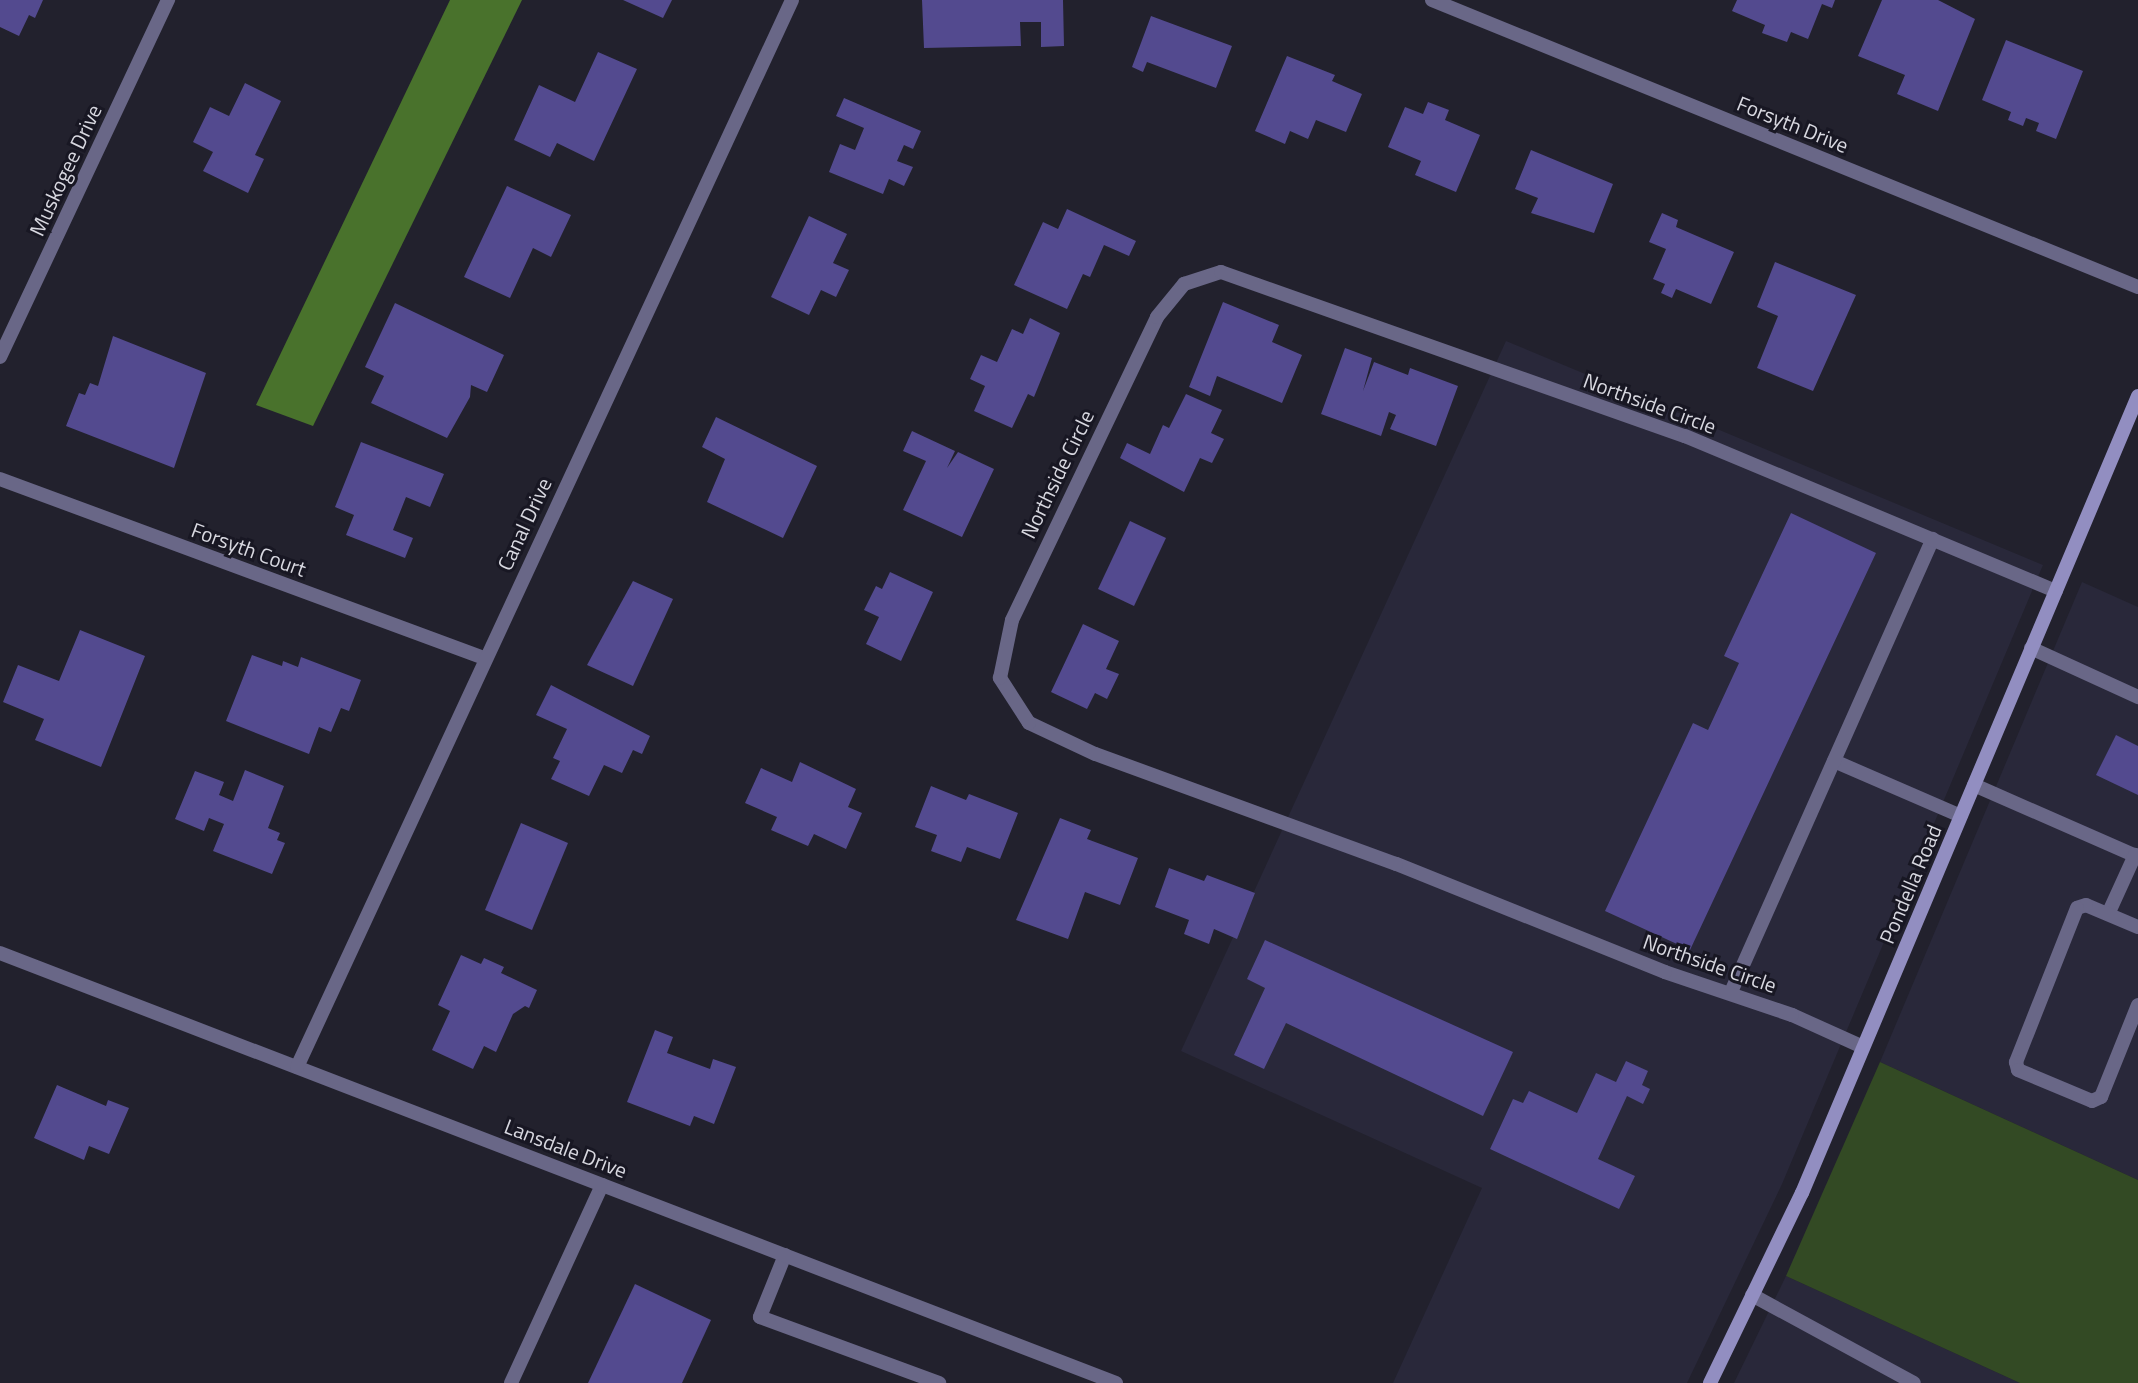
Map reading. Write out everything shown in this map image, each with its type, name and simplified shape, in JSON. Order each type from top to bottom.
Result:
[{"type":"main road","name":"Pondella Road","points":[[1710,1383],[1802,1193],[2138,396]]},
{"type":"street","name":"Muskogee Drive","points":[[0,357],[167,0]]},
{"type":"street","name":"Canal Drive","points":[[297,1067],[484,658],[792,0]]},
{"type":"street","name":"Forsyth Drive","points":[[1432,0],[2138,287]]},
{"type":"street","name":"Northside Circle","points":[[1863,1047],[1731,992],[1665,972],[1396,864],[1095,754],[1029,723],[1000,678],[1012,620],[1157,317],[1184,284],[1221,272],[1685,436],[2056,591]]},
{"type":"street","name":"Forsyth Court","points":[[0,479],[484,658]]},
{"type":"street","points":[[1731,992],[1933,539]]},
{"type":"street","points":[[2031,648],[2138,697]]},
{"type":"street","points":[[1834,761],[1961,816]]},
{"type":"street","points":[[1974,785],[2136,856],[2109,912]]},
{"type":"street","points":[[2138,927],[2109,912],[2085,905],[2077,908],[2017,1062],[2018,1070],[2092,1101],[2101,1097],[2138,1005]]},
{"type":"street","name":"Lansdale Drive","points":[[0,953],[1116,1383]]},
{"type":"street","points":[[511,1383],[602,1185]]},
{"type":"street","points":[[785,1255],[760,1317],[939,1383]]},
{"type":"street","points":[[1752,1295],[1914,1383]]},
{"type":"shaded area","points":[[450,0],[522,0],[313,426],[256,405]]},
{"type":"shaded area","points":[[1506,341],[2043,565],[1782,1184],[1687,1383],[1393,1383],[1482,1188],[1181,1051]]},
{"type":"shaded area","points":[[2082,582],[2138,607],[2138,1180],[1880,1062]]},
{"type":"shaded area","points":[[1880,1062],[2138,1180],[2138,1383],[2020,1383],[1786,1276]]},
{"type":"shaded area","points":[[1786,1276],[2020,1383],[1734,1383]]},
{"type":"building","points":[[0,0],[43,0],[35,18],[29,15],[19,36],[0,27]]},
{"type":"building","points":[[623,0],[672,0],[663,18]]},
{"type":"building","points":[[922,0],[1063,0],[1064,46],[1041,47],[1041,22],[1020,22],[1021,46],[924,48]]},
{"type":"building","points":[[1737,0],[1835,0],[1832,8],[1822,4],[1808,39],[1791,32],[1787,42],[1762,33],[1765,25],[1732,11]]},
{"type":"building","points":[[1882,0],[1938,0],[1975,19],[1938,111],[1897,94],[1905,75],[1858,56]]},
{"type":"building","points":[[1151,16],[1232,46],[1216,88],[1147,62],[1143,72],[1132,67]]},
{"type":"building","points":[[2006,40],[2083,71],[2056,139],[2036,131],[2039,123],[2026,118],[2023,126],[2008,120],[2011,112],[1982,100]]},
{"type":"building","points":[[598,52],[637,69],[594,161],[557,143],[550,157],[514,140],[539,85],[575,102]]},
{"type":"building","points":[[1287,56],[1335,75],[1332,81],[1362,94],[1346,132],[1316,120],[1308,139],[1290,131],[1285,144],[1255,131]]},
{"type":"building","points":[[245,83],[281,101],[255,155],[264,159],[248,193],[203,171],[213,152],[193,142],[210,107],[229,116]]},
{"type":"building","points":[[844,98],[921,131],[913,149],[904,145],[897,161],[913,167],[904,186],[889,179],[883,194],[829,172],[840,144],[855,150],[864,128],[836,116]]},
{"type":"building","points":[[1428,102],[1449,110],[1445,120],[1480,135],[1456,192],[1415,175],[1421,161],[1388,147],[1405,107],[1423,114]]},
{"type":"building","points":[[1531,150],[1613,184],[1594,233],[1531,213],[1538,198],[1515,189]]},
{"type":"building","points":[[507,186],[571,215],[551,257],[533,248],[510,298],[464,277]]},
{"type":"building","points":[[1067,209],[1136,241],[1129,256],[1104,245],[1090,277],[1083,274],[1067,309],[1014,285],[1043,222],[1058,229]]},
{"type":"building","points":[[1662,213],[1678,220],[1676,227],[1734,252],[1711,304],[1676,289],[1672,298],[1661,293],[1665,284],[1653,279],[1666,249],[1649,242]]},
{"type":"building","points":[[809,216],[847,234],[833,263],[849,270],[836,297],[821,290],[809,315],[771,297]]},
{"type":"building","points":[[1775,262],[1856,295],[1813,391],[1757,368],[1778,316],[1757,307]]},
{"type":"building","points":[[1223,302],[1279,325],[1272,342],[1302,355],[1282,403],[1217,376],[1210,396],[1189,387]]},
{"type":"building","points":[[395,303],[504,355],[487,392],[471,385],[470,397],[447,438],[371,403],[384,376],[365,367]]},
{"type":"building","points":[[1030,318],[1060,333],[1034,397],[1028,394],[1012,428],[974,411],[985,386],[970,379],[981,355],[997,362],[1012,329],[1023,334]]},
{"type":"building","points":[[113,336],[206,373],[174,468],[66,426],[79,393],[85,395],[90,383],[98,386]]},
{"type":"building","points":[[1345,348],[1372,358],[1363,391],[1374,362],[1408,375],[1410,368],[1458,386],[1436,446],[1390,429],[1396,415],[1389,412],[1381,436],[1321,414]]},
{"type":"building","points":[[1186,394],[1222,410],[1211,433],[1224,439],[1212,463],[1200,458],[1184,492],[1120,458],[1127,443],[1150,454],[1163,425],[1169,428]]},
{"type":"building","points":[[716,417],[817,466],[783,538],[707,502],[725,459],[702,447]]},
{"type":"building","points":[[912,431],[955,451],[947,468],[958,452],[994,469],[962,537],[903,510],[926,461],[903,451]]},
{"type":"building","points":[[361,442],[444,474],[430,507],[406,497],[393,530],[413,538],[405,558],[346,535],[354,515],[335,507]]},
{"type":"building","points":[[1791,513],[1876,553],[1690,950],[1605,911],[1693,723],[1708,730],[1739,663],[1724,656]]},
{"type":"building","points":[[1130,521],[1166,538],[1134,606],[1098,589]]},
{"type":"building","points":[[890,572],[933,592],[901,661],[866,644],[879,617],[864,610],[876,586],[882,589]]},
{"type":"building","points":[[633,581],[673,599],[633,686],[587,665]]},
{"type":"building","points":[[1083,624],[1119,641],[1106,669],[1119,674],[1107,699],[1095,693],[1087,709],[1051,692]]},
{"type":"building","points":[[80,630],[145,656],[101,767],[35,740],[44,719],[3,702],[18,665],[59,681]]},
{"type":"building","points":[[252,655],[282,666],[283,661],[298,667],[301,657],[361,680],[349,711],[341,708],[331,732],[319,727],[309,754],[226,721]]},
{"type":"building","points":[[551,685],[650,736],[642,754],[633,750],[622,773],[604,765],[589,796],[551,779],[560,761],[553,758],[567,729],[536,715]]},
{"type":"building","points":[[2116,735],[2138,746],[2138,795],[2096,775]]},
{"type":"building","points":[[800,762],[856,789],[848,807],[862,813],[846,849],[814,834],[808,846],[771,830],[777,817],[745,803],[761,768],[792,782]]},
{"type":"building","points":[[245,770],[284,786],[268,828],[280,833],[277,840],[285,843],[272,874],[213,851],[224,824],[209,818],[204,831],[175,819],[195,771],[224,782],[219,795],[233,801]]},
{"type":"building","points":[[931,786],[966,800],[969,794],[1018,813],[1000,859],[967,847],[961,862],[931,851],[937,835],[915,827]]},
{"type":"building","points":[[1060,818],[1091,830],[1087,839],[1138,858],[1120,905],[1085,892],[1068,939],[1016,920]]},
{"type":"building","points":[[521,823],[568,843],[532,930],[485,910]]},
{"type":"building","points":[[1169,868],[1204,881],[1207,875],[1255,893],[1237,939],[1214,929],[1209,944],[1184,934],[1189,920],[1155,907]]},
{"type":"building","points":[[1265,940],[1513,1052],[1483,1116],[1286,1023],[1264,1069],[1234,1055],[1265,988],[1247,979]]},
{"type":"building","points":[[461,955],[481,964],[484,958],[504,967],[501,973],[537,990],[529,1008],[525,1006],[513,1014],[496,1052],[484,1046],[473,1069],[432,1050],[450,1011],[438,1005]]},
{"type":"building","points":[[655,1030],[673,1037],[667,1053],[710,1069],[713,1059],[736,1067],[714,1124],[694,1116],[690,1126],[627,1102]]},
{"type":"building","points":[[1626,1061],[1648,1071],[1642,1085],[1650,1089],[1643,1104],[1627,1096],[1598,1159],[1635,1176],[1619,1209],[1490,1149],[1513,1099],[1523,1103],[1529,1091],[1577,1113],[1596,1073],[1616,1082]]},
{"type":"building","points":[[57,1085],[106,1106],[108,1100],[129,1108],[109,1154],[89,1146],[84,1160],[34,1138]]},
{"type":"building","points":[[635,1284],[711,1320],[682,1383],[588,1383]]}]
